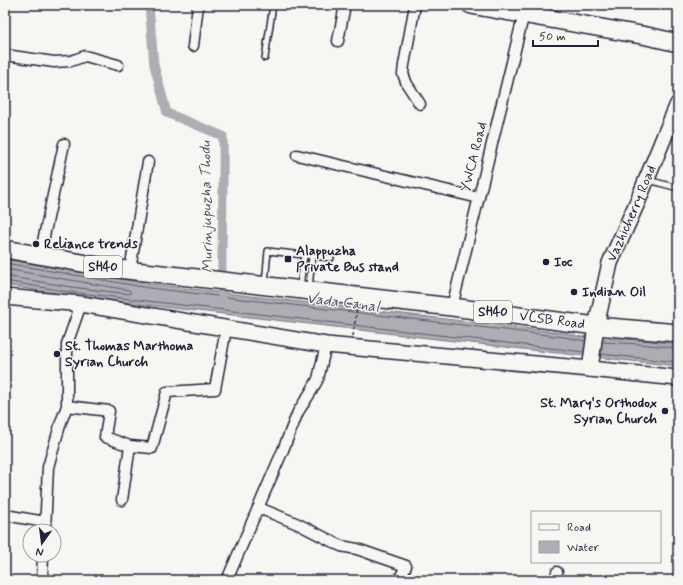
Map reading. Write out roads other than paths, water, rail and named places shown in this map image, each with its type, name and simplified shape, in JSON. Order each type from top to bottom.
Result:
[{"type":"main road","points":[[471,5],[525,10],[678,42]]},
{"type":"main road","name":"Vazhicherry Road","points":[[590,364],[595,331],[612,259],[678,104]]},
{"type":"main road","name":"SH40","points":[[5,249],[109,268],[304,290]]},
{"type":"main road","name":"VCSB Road","points":[[304,290],[452,307],[595,331],[678,333]]},
{"type":"main road","points":[[5,297],[81,304],[326,346],[590,364],[678,378]]},
{"type":"street","points":[[193,46],[198,5]]},
{"type":"street","points":[[338,41],[345,5]]},
{"type":"street","points":[[415,5],[403,74],[407,84],[420,104]]},
{"type":"street","name":"YWCA Road","points":[[452,307],[525,10]]},
{"type":"street","points":[[5,56],[54,62],[71,61],[85,56],[118,65]]},
{"type":"street","points":[[40,255],[64,144]]},
{"type":"street","points":[[297,155],[478,198]]},
{"type":"street","points":[[130,270],[148,162]]},
{"type":"street","points":[[45,523],[48,467],[67,406],[67,344],[81,304]]},
{"type":"street","points":[[67,406],[108,411],[105,438],[130,446],[152,448],[167,392],[215,389],[226,329]]},
{"type":"street","points":[[227,580],[259,508],[298,412],[318,379],[326,346]]},
{"type":"street","points":[[122,500],[130,446]]},
{"type":"street","points":[[259,508],[298,524],[341,546],[357,549],[406,566],[399,580]]},
{"type":"street","points":[[5,515],[34,523]]},
{"type":"street","points":[[42,580],[43,563]]},
{"type":"lane","points":[[265,58],[274,5]]},
{"type":"lane","points":[[646,180],[678,188]]},
{"type":"lane","points":[[265,286],[268,251],[331,258]]},
{"type":"lane","points":[[304,255],[304,290]]},
{"type":"lane","points":[[304,290],[312,256]]},
{"type":"water","points":[[5,259],[149,284],[564,333],[582,337],[678,344],[678,366],[70,296],[5,285]]},
{"type":"waterway","name":"Murinjupuzha Thodu","points":[[149,5],[154,65],[167,113],[223,136],[222,302]]},
{"type":"place","name":"Reliance trends","points":[[36,244]]},
{"type":"place","name":"Alappuzha Private Bus stand","points":[[288,259]]},
{"type":"place","name":"Ioc","points":[[546,262]]},
{"type":"place","name":"Indian Oil","points":[[574,292]]},
{"type":"place","name":"St. Thomas Marthoma Syrian Church","points":[[57,354]]},
{"type":"place","name":"St. Mary's Orthodox Syrian Church","points":[[665,411]]},
{"type":"water label","name":"Vada Canal","points":[[343,303]]}]
